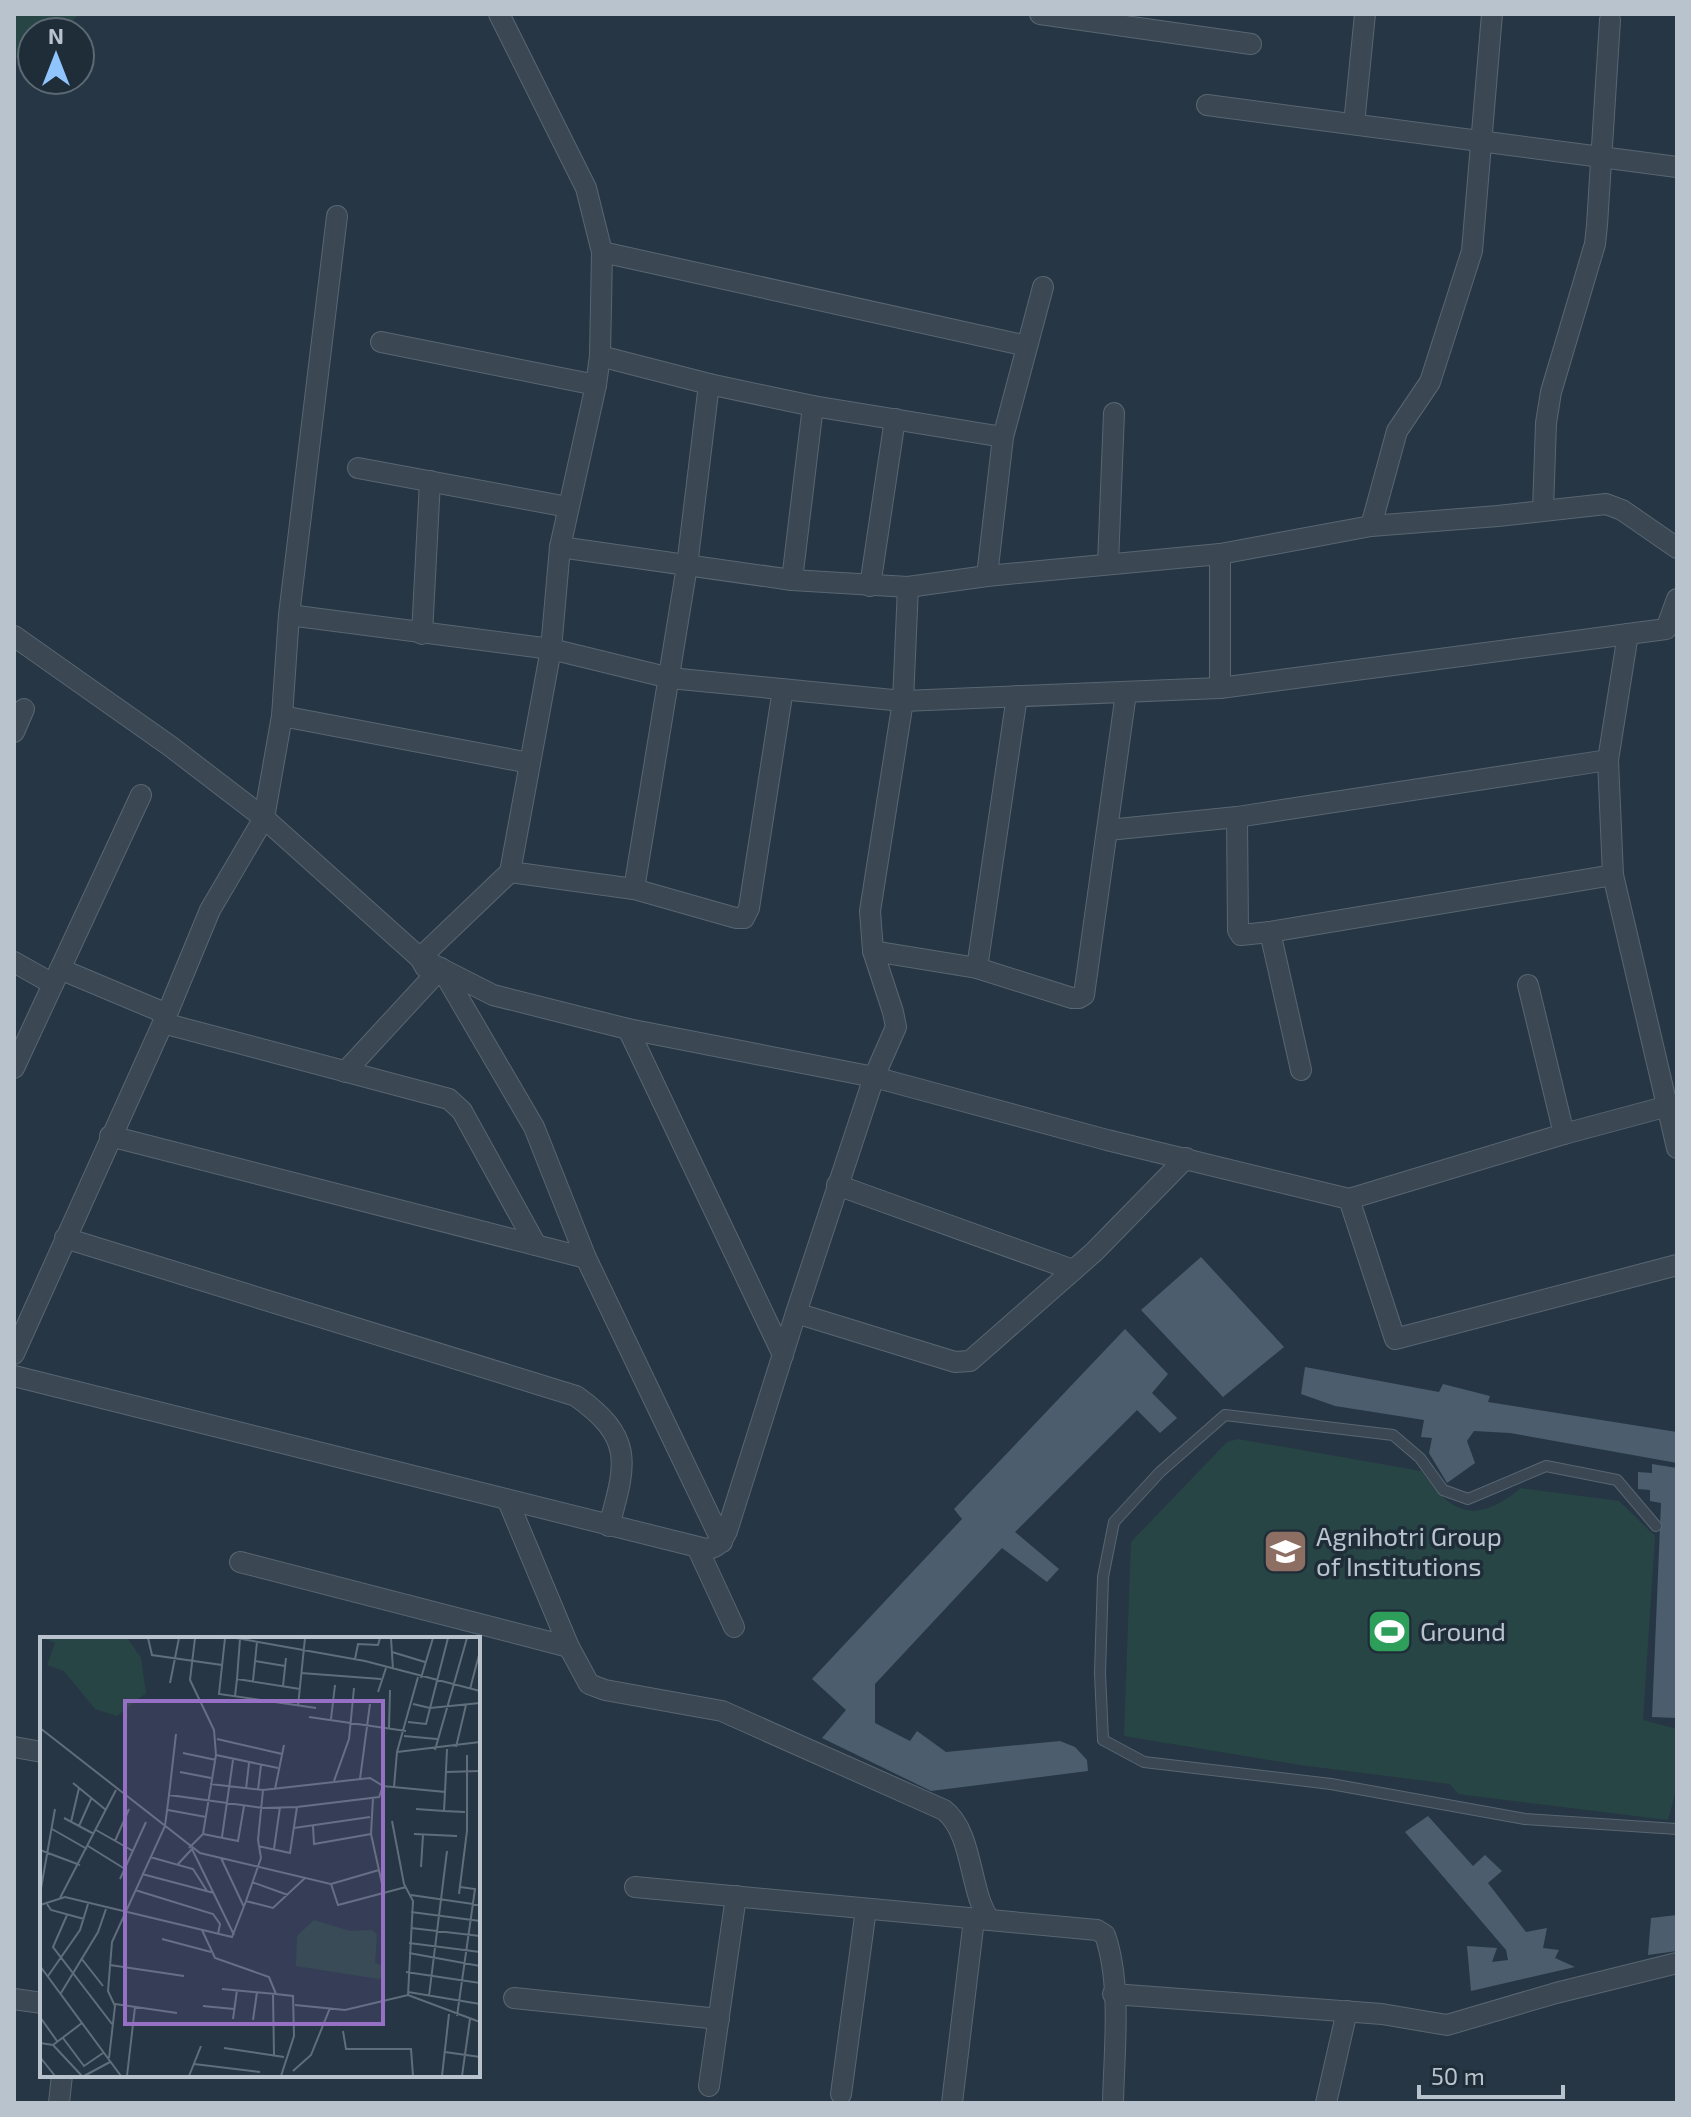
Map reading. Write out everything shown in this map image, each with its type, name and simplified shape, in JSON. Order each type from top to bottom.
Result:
[{"type":"street","points":[[420,958],[510,872],[551,649],[560,547],[600,356],[602,252],[586,188],[499,14]]},
{"type":"street","points":[[1040,14],[1139,22],[1251,44]]},
{"type":"street","points":[[1354,124],[1365,14]]},
{"type":"street","points":[[1371,526],[1397,431],[1430,382],[1472,251],[1492,14]]},
{"type":"street","points":[[1543,510],[1549,405],[1595,244],[1610,20]]},
{"type":"street","points":[[1207,105],[1677,167]]},
{"type":"street","points":[[14,1354],[165,1019],[210,910],[264,818],[282,716],[289,615],[337,216]]},
{"type":"street","points":[[602,252],[1027,346]]},
{"type":"street","points":[[987,576],[1003,437],[1043,287]]},
{"type":"street","points":[[381,342],[596,385]]},
{"type":"street","points":[[600,356],[813,406],[1003,437]]},
{"type":"street","points":[[634,889],[687,566],[709,384]]},
{"type":"street","points":[[792,580],[813,406]]},
{"type":"street","points":[[1108,564],[1114,413]]},
{"type":"street","points":[[870,586],[895,419]]},
{"type":"street","points":[[358,468],[568,507]]},
{"type":"street","points":[[422,634],[430,481]]},
{"type":"street","points":[[560,547],[792,580],[908,587],[987,576],[1220,554],[1371,526],[1597,504],[1614,506],[1677,548]]},
{"type":"street","points":[[1220,554],[1220,688]]},
{"type":"street","points":[[14,1376],[697,1547],[714,1548],[722,1542],[837,1185],[874,1077],[896,1027],[873,951],[871,900],[903,701],[908,587]]},
{"type":"street","points":[[289,615],[551,649],[670,678],[903,701],[1220,688],[1666,629],[1677,599]]},
{"type":"street","points":[[1628,634],[1608,760],[1613,875],[1677,1148]]},
{"type":"street","points":[[14,636],[170,746],[264,818],[420,958],[534,1127],[581,1257],[722,1542]]},
{"type":"street","points":[[510,872],[634,889],[736,918],[747,915],[783,689]]},
{"type":"street","points":[[873,951],[977,968],[1072,998],[1084,995],[1126,693]]},
{"type":"street","points":[[977,968],[1017,696]]},
{"type":"street","points":[[14,732],[24,709]]},
{"type":"street","points":[[282,716],[530,763]]},
{"type":"street","points":[[1108,830],[1237,817],[1608,760]]},
{"type":"street","points":[[14,1068],[141,795]]},
{"type":"street","points":[[1237,817],[1239,934],[1270,932],[1613,875]]},
{"type":"street","points":[[1270,932],[1301,1070]]},
{"type":"street","points":[[14,962],[165,1019],[449,1099],[462,1111],[540,1246]]},
{"type":"street","points":[[433,976],[493,995],[628,1029],[874,1077],[1349,1199],[1668,1106]]},
{"type":"street","points":[[345,1072],[433,976]]},
{"type":"street","points":[[1528,985],[1564,1134]]},
{"type":"street","points":[[628,1029],[783,1355]]},
{"type":"street","points":[[110,1136],[581,1257]]},
{"type":"street","points":[[796,1313],[963,1363],[978,1356],[1073,1270],[1186,1158]]},
{"type":"street","points":[[837,1185],[1073,1270]]},
{"type":"street","points":[[1349,1199],[1395,1339],[1677,1265]]},
{"type":"street","points":[[65,1238],[576,1396],[596,1410],[616,1437],[623,1460],[623,1473],[609,1526]]},
{"type":"street","points":[[508,1501],[569,1647],[585,1678],[595,1687],[722,1711],[944,1810],[953,1819],[968,1855],[984,1911],[952,2103]]},
{"type":"street","points":[[697,1547],[734,1627]]},
{"type":"street","points":[[240,1562],[569,1647]]},
{"type":"street","points":[[14,1747],[40,1752]]},
{"type":"street","points":[[635,1887],[1097,1930],[1105,1935],[1112,1954],[1113,2103]]},
{"type":"street","points":[[709,2086],[736,1896]]},
{"type":"street","points":[[841,2094],[866,1909]]},
{"type":"street","points":[[1113,1994],[1392,2015],[1447,2025],[1556,1993],[1677,1963]]},
{"type":"street","points":[[514,1998],[719,2019]]},
{"type":"street","points":[[14,1999],[40,2003]]},
{"type":"street","points":[[1326,2103],[1347,2011]]},
{"type":"street","points":[[59,2103],[62,2077]]},
{"type":"lane","points":[[1656,1526],[1617,1480],[1546,1466],[1468,1499],[1443,1490],[1420,1458],[1393,1435],[1225,1415],[1160,1472],[1114,1522],[1103,1577],[1100,1673],[1103,1740],[1144,1762],[1331,1784],[1525,1819],[1677,1829]]},
{"type":"green space","points":[[14,14],[80,14],[16,16],[14,60]]},
{"type":"green space","name":"Ground","points":[[1238,1439],[1421,1471],[1443,1497],[1466,1510],[1491,1507],[1521,1488],[1619,1501],[1655,1536],[1643,1720],[1677,1729],[1677,1786],[1668,1820],[1458,1794],[1450,1784],[1300,1765],[1124,1736],[1131,1542],[1227,1442]]},
{"type":"building","points":[[1201,1257],[1284,1347],[1223,1397],[1141,1310]]},
{"type":"building","points":[[1125,1329],[1168,1374],[1152,1393],[1177,1418],[1160,1433],[1137,1410],[1015,1532],[1059,1569],[1047,1582],[1002,1548],[875,1684],[875,1723],[910,1741],[917,1731],[946,1752],[1060,1741],[1075,1747],[1087,1760],[1088,1771],[931,1791],[822,1738],[846,1710],[812,1679],[962,1519],[954,1509]]},
{"type":"building","points":[[1305,1367],[1439,1392],[1443,1384],[1490,1396],[1488,1402],[1677,1432],[1677,1463],[1510,1433],[1474,1431],[1467,1441],[1475,1463],[1447,1483],[1429,1453],[1432,1438],[1421,1437],[1424,1420],[1335,1406],[1301,1394]]},
{"type":"building","points":[[1652,1464],[1677,1468],[1677,1718],[1652,1717],[1661,1503],[1650,1501],[1650,1490],[1638,1489],[1638,1472],[1652,1473]]},
{"type":"building","points":[[1428,1816],[1473,1866],[1485,1855],[1502,1871],[1488,1883],[1526,1932],[1547,1928],[1543,1948],[1559,1950],[1555,1958],[1575,1967],[1471,1991],[1467,1946],[1497,1948],[1492,1962],[1508,1960],[1506,1950],[1405,1832]]},
{"type":"building","points":[[1677,1915],[1677,1951],[1648,1955],[1651,1918]]},
{"type":"place","name":"Agnihotri Group of Institutions","points":[[1285,1552]]},
{"type":"place","name":"Ground","points":[[1389,1632]]}]
